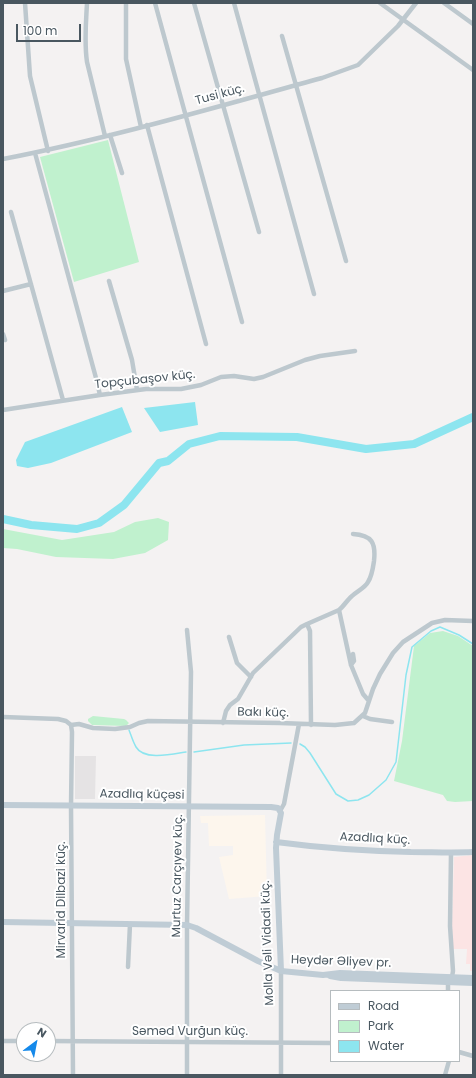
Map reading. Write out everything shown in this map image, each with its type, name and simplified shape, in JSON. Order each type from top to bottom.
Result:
[{"type":"street","points":[[26,3],[30,76],[48,150]]},
{"type":"street","points":[[87,3],[85,36],[87,62],[105,136]]},
{"type":"street","points":[[126,3],[126,59],[141,127]]},
{"type":"street","points":[[155,3],[242,322]]},
{"type":"street","points":[[194,3],[259,232]]},
{"type":"street","points":[[234,3],[314,294]]},
{"type":"street","points":[[380,3],[473,70]]},
{"type":"street","name":"Tusi küç.","points":[[3,159],[110,135],[329,76],[358,65],[404,20],[416,3]]},
{"type":"street","points":[[444,3],[473,24]]},
{"type":"street","points":[[282,36],[346,261]]},
{"type":"street","points":[[147,125],[206,344]]},
{"type":"street","points":[[110,135],[122,173]]},
{"type":"street","points":[[35,153],[100,395]]},
{"type":"street","points":[[11,212],[63,400]]},
{"type":"street","points":[[109,281],[132,360],[137,390]]},
{"type":"street","points":[[3,291],[31,284]]},
{"type":"street","points":[[3,334],[5,340]]},
{"type":"street","name":"Topçubaşov küç.","points":[[3,410],[137,390],[181,389],[201,385],[221,377],[234,376],[254,379],[263,378],[306,360],[320,356],[355,351]]},
{"type":"street","points":[[223,723],[226,710],[238,699],[259,666],[301,627],[339,610],[350,597],[366,585],[371,577],[373,568],[375,551],[374,545],[365,536],[353,534]]},
{"type":"street","points":[[339,610],[351,665],[363,694],[369,701]]},
{"type":"street","points":[[392,722],[370,719],[363,716],[368,707],[375,683],[383,668],[396,650],[403,642],[432,623],[445,620],[473,621]]},
{"type":"street","points":[[307,624],[310,632],[311,725]]},
{"type":"street","name":"Murtuz Carçıyev küç.","points":[[187,630],[191,672],[187,925],[187,1075]]},
{"type":"street","points":[[229,637],[237,664],[251,677]]},
{"type":"street","points":[[351,665],[354,662],[353,654]]},
{"type":"street","name":"Bakı küç.","points":[[3,717],[58,719],[66,720],[71,725],[79,724],[93,728],[115,729],[130,727],[148,721],[345,725],[354,723],[363,716]]},
{"type":"street","points":[[280,811],[284,804],[299,724]]},
{"type":"street","name":"Mirvarid Dilbazi küç.","points":[[71,725],[73,1075]]},
{"type":"street","name":"Azadlıq küçəsi","points":[[3,805],[271,807],[278,808],[280,811]]},
{"type":"street","name":"Molla Vəli Vidadi küç.","points":[[280,811],[281,816],[276,842],[281,971],[281,1075]]},
{"type":"street","name":"Azadlıq küç.","points":[[276,842],[360,850],[451,853],[473,852]]},
{"type":"street","points":[[448,990],[454,971],[450,926],[451,853]]},
{"type":"street","name":"Heydər Əliyev pr.","points":[[3,922],[187,925],[196,928],[258,961],[281,971],[341,978],[451,980]]},
{"type":"street","points":[[128,966],[130,924]]},
{"type":"street","points":[[451,980],[473,978]]},
{"type":"street","points":[[451,980],[473,983]]},
{"type":"street","points":[[3,1041],[16,1041]]},
{"type":"street","name":"Səməd Vurğun küç.","points":[[56,1041],[330,1043]]},
{"type":"street","points":[[460,1052],[473,1056]]},
{"type":"street","points":[[445,1075],[449,1062]]},
{"type":"shaded area","points":[[75,756],[96,756],[95,799],[75,799]]},
{"type":"shaded area","points":[[265,815],[267,896],[229,899],[219,857],[233,855],[233,846],[209,846],[208,823],[201,823],[200,816]]},
{"type":"shaded area","points":[[473,855],[473,971],[470,971],[470,964],[466,964],[467,949],[453,949],[452,926],[454,857]]},
{"type":"green space","points":[[108,140],[139,262],[74,282],[40,157]]},
{"type":"green space","points":[[158,518],[169,522],[168,540],[145,553],[113,559],[56,557],[17,549],[3,548],[3,529],[62,540],[114,532],[135,522]]},
{"type":"green space","points":[[443,631],[458,636],[473,646],[473,801],[447,801],[443,795],[394,781],[402,741],[414,646],[430,633]]},
{"type":"green space","points":[[93,716],[124,719],[129,723],[126,726],[92,725],[88,719]]},
{"type":"water","points":[[195,402],[198,425],[160,432],[144,408]]},
{"type":"water","points":[[122,407],[132,432],[51,463],[28,468],[17,466],[16,460],[25,442]]},
{"type":"waterway","points":[[3,519],[31,525],[77,529],[99,523],[124,505],[159,463],[168,461],[189,444],[220,436],[297,437],[366,449],[414,444],[473,417]]},
{"type":"waterway","points":[[300,744],[310,753],[336,794],[348,801],[358,800],[369,795],[386,780],[396,762],[406,675],[412,647],[431,631],[440,627],[459,635],[473,644]]},
{"type":"waterway","points":[[129,730],[136,747],[145,754],[159,756],[186,752]]},
{"type":"waterway","points":[[194,752],[244,745],[291,743]]}]
